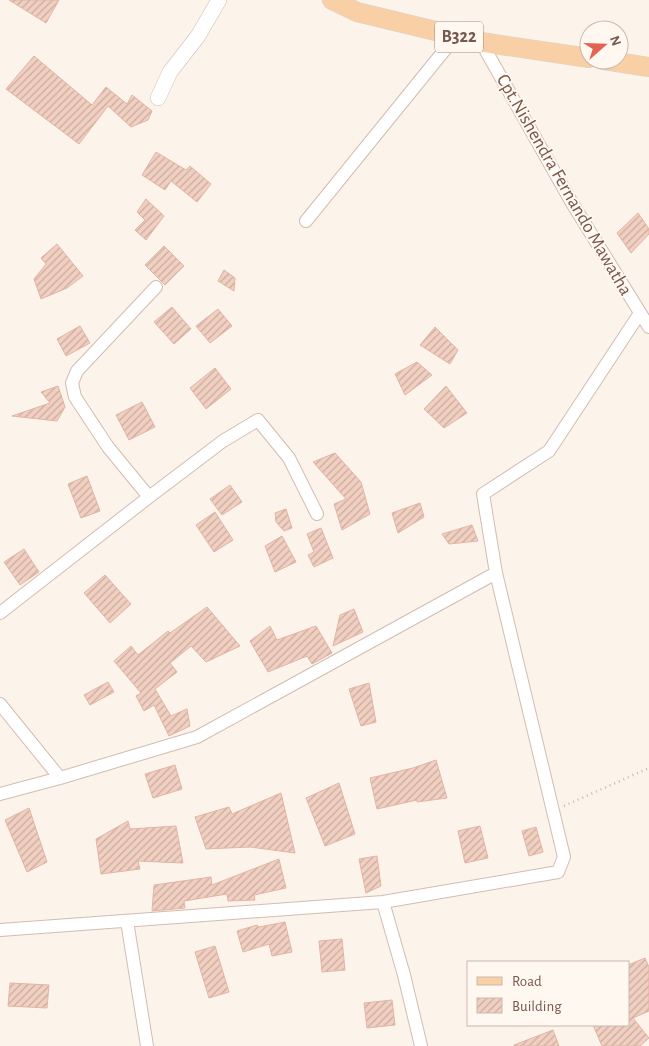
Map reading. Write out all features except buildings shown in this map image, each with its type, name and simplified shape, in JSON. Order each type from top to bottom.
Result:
[{"type":"main road","name":"B322","points":[[332,0],[357,12],[480,42],[579,57]]},
{"type":"main road","points":[[629,64],[649,67]]},
{"type":"street","points":[[158,98],[170,72],[198,36],[219,0]]},
{"type":"street","points":[[306,221],[456,36]]},
{"type":"street","name":"Cpt.Nishendra Fernando Mawatha","points":[[480,42],[572,204],[649,326]]},
{"type":"street","points":[[149,497],[108,447],[75,397],[72,383],[77,371],[156,287]]},
{"type":"street","points":[[0,930],[383,902],[558,872],[564,857],[496,573],[483,494],[549,451],[640,313]]},
{"type":"street","points":[[0,614],[223,441],[258,420],[289,458],[316,514]]},
{"type":"street","points":[[0,794],[196,737],[496,573]]},
{"type":"street","points":[[0,704],[60,778]]},
{"type":"street","points":[[383,902],[404,975],[421,1046]]},
{"type":"street","points":[[127,921],[147,1046]]},
{"type":"path","points":[[553,811],[649,768]]}]
